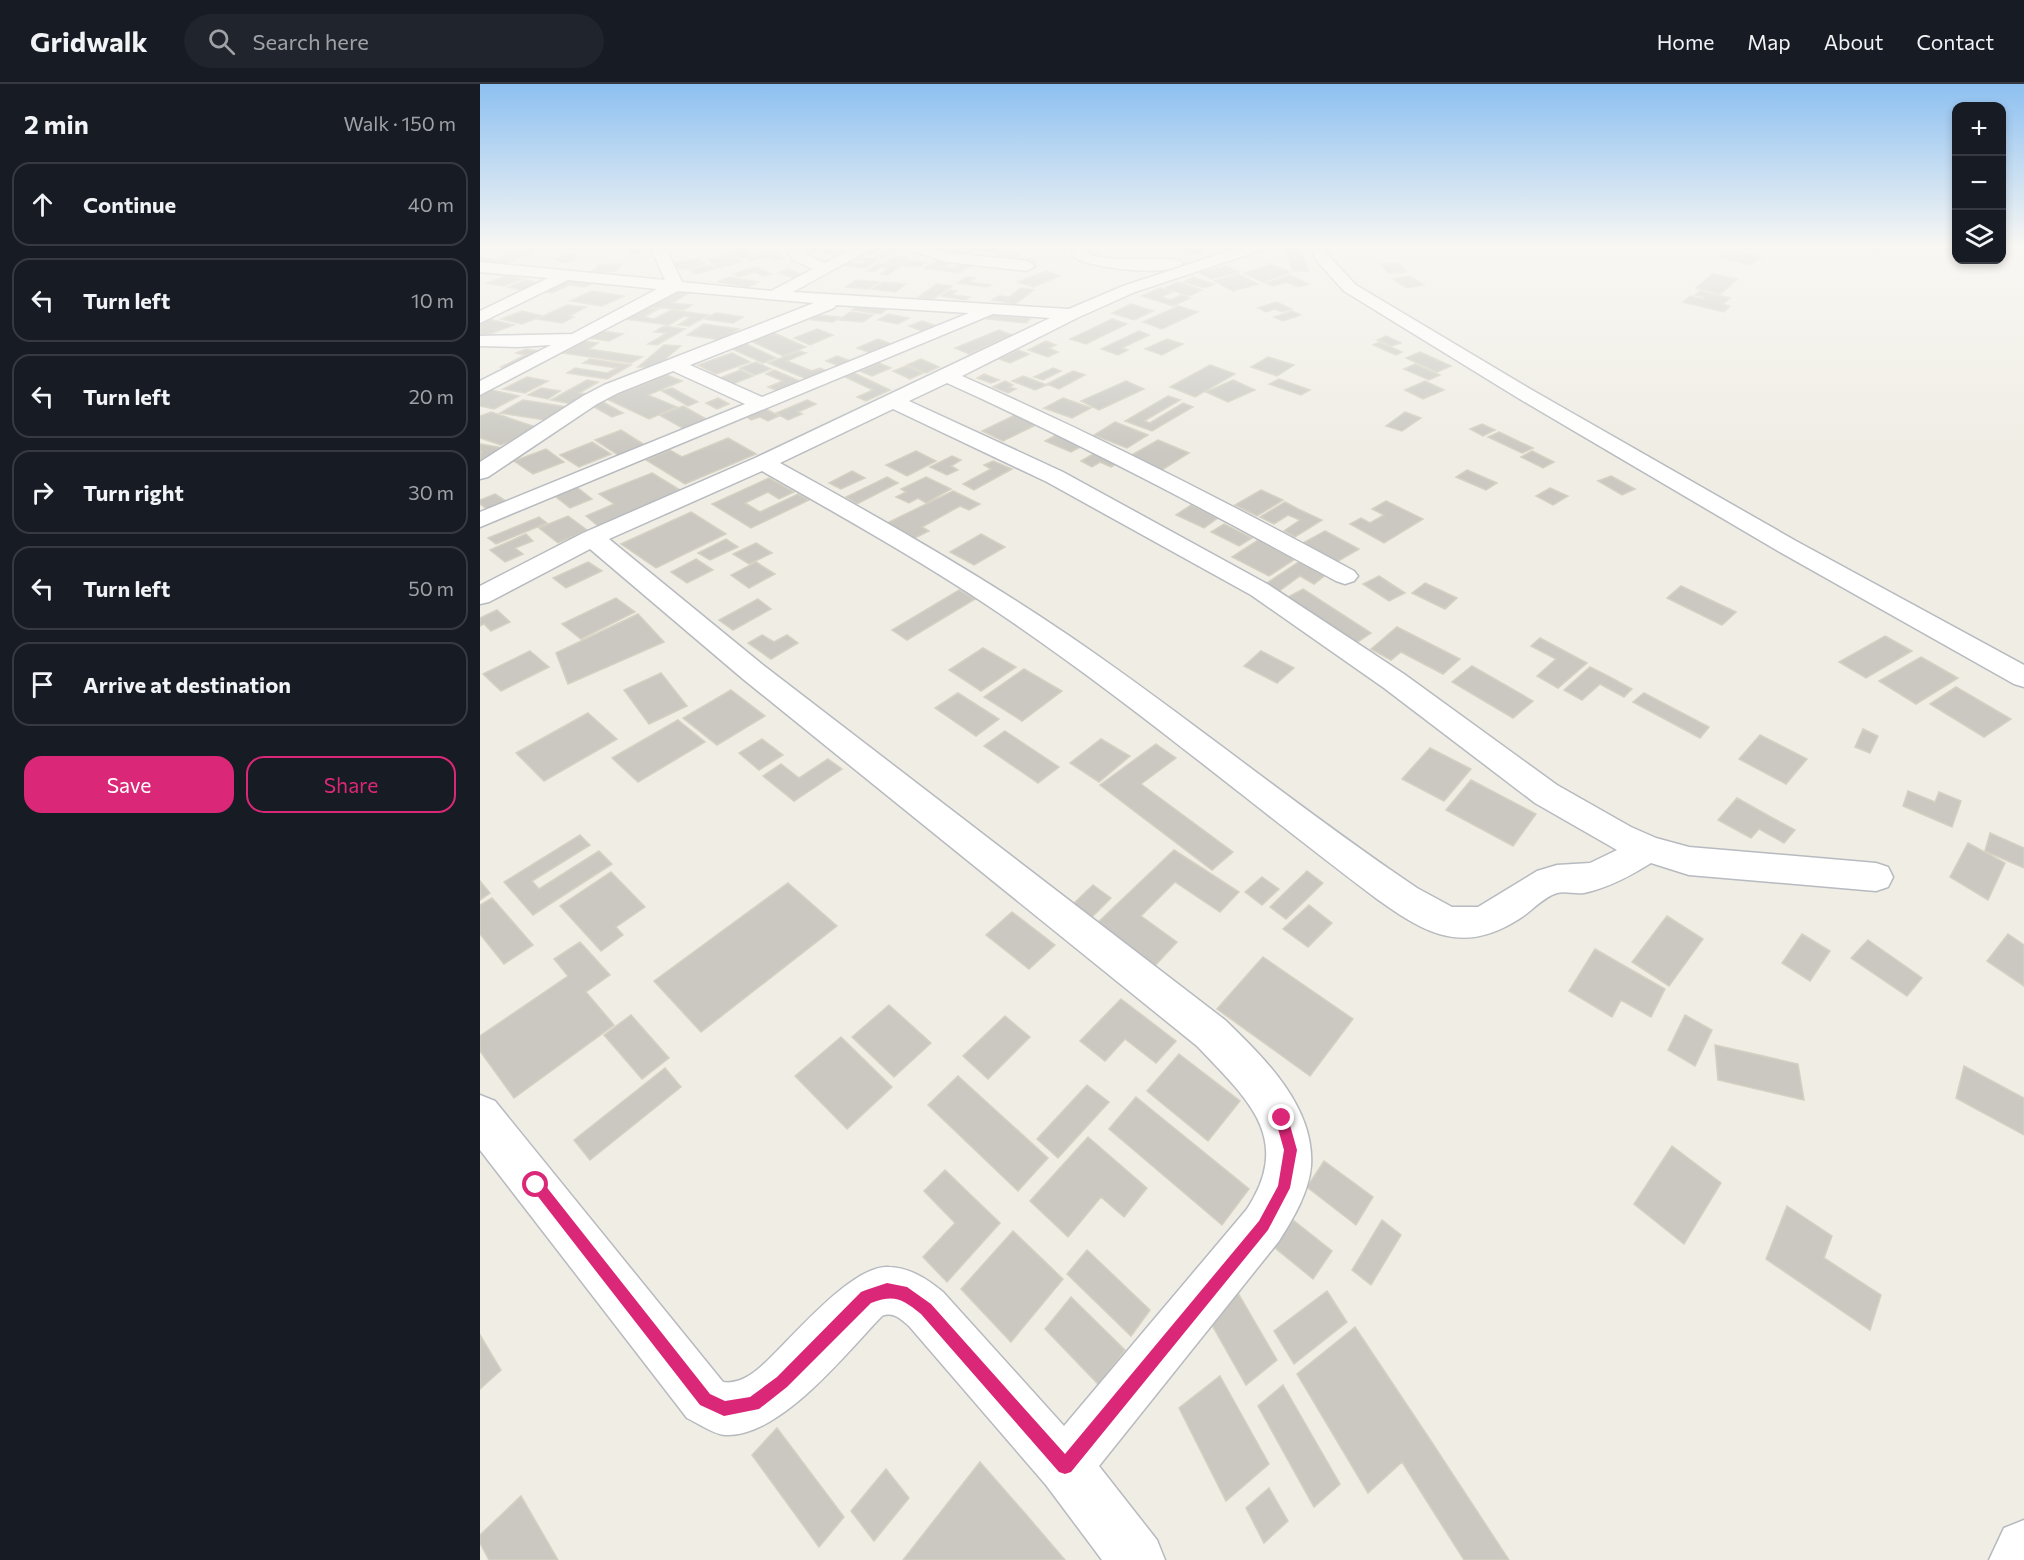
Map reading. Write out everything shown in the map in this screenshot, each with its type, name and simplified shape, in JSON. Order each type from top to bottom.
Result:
[{"type":"street","points":[[480,389],[623,315]]},
{"type":"street","points":[[480,472],[590,400],[800,315]]},
{"type":"street","points":[[480,520],[980,315]]},
{"type":"street","points":[[480,596],[592,538],[763,464],[1069,315]]},
{"type":"street","points":[[1394,315],[1525,394],[1787,546],[2024,678]]},
{"type":"street","points":[[480,341],[517,342],[584,336]]},
{"type":"street","points":[[674,364],[762,404]]},
{"type":"street","points":[[947,376],[1061,427],[1183,488],[1345,576]]},
{"type":"street","points":[[894,402],[1055,477],[1260,590],[1394,681],[1546,794],[1599,825],[1648,849],[1689,861],[1876,877]]},
{"type":"street","points":[[763,464],[874,525],[965,579],[1058,641],[1364,870],[1412,903],[1438,917],[1461,924],[1483,922],[1502,912],[1536,887],[1551,880],[1583,879],[1612,869],[1648,849]]},
{"type":"street","points":[[592,538],[753,672],[1211,1033],[1252,1074],[1282,1118],[1291,1150],[1284,1188],[1263,1225],[1065,1466]]},
{"type":"street","points":[[480,1116],[705,1400],[724,1409],[754,1404],[782,1382],[866,1298],[887,1290],[907,1294],[926,1309],[1065,1466],[1137,1560]]},
{"type":"street","points":[[2018,1560],[2024,1548]]},
{"type":"building","points":[[512,315],[543,316],[522,324],[501,319]]},
{"type":"building","points":[[546,315],[571,315],[569,316],[574,317],[562,323],[537,319]]},
{"type":"building","points":[[633,315],[648,315],[644,317],[654,319],[662,315],[709,315],[689,326],[678,325],[691,317],[684,316],[669,325],[625,319]]},
{"type":"building","points":[[713,315],[743,317],[733,323],[705,319]]},
{"type":"building","points":[[818,315],[840,317],[833,322],[811,320]]},
{"type":"building","points":[[846,315],[873,315],[863,322],[839,320]]},
{"type":"building","points":[[887,315],[909,318],[898,324],[878,320]]},
{"type":"building","points":[[991,315],[1031,318],[1026,323],[987,319]]},
{"type":"building","points":[[1118,315],[1145,315],[1134,320]]},
{"type":"building","points":[[1159,315],[1192,315],[1162,329],[1143,322]]},
{"type":"building","points":[[1280,315],[1301,315],[1283,321],[1274,317]]},
{"type":"building","points":[[488,319],[514,325],[490,334],[502,336],[480,337],[480,322]]},
{"type":"building","points":[[1112,319],[1127,324],[1086,344],[1070,339]]},
{"type":"building","points":[[922,321],[937,326],[924,332],[909,326]]},
{"type":"building","points":[[704,324],[739,329],[722,340],[687,335]]},
{"type":"building","points":[[664,326],[685,329],[657,345],[648,344],[667,333],[654,332]]},
{"type":"building","points":[[817,329],[833,335],[810,345],[794,338]]},
{"type":"building","points":[[999,330],[1012,335],[969,354],[955,348]]},
{"type":"building","points":[[602,331],[623,334],[609,341],[588,338]]},
{"type":"building","points":[[1139,331],[1149,335],[1122,348],[1128,350],[1118,355],[1101,349]]},
{"type":"building","points":[[772,332],[806,347],[783,356],[749,340]]},
{"type":"building","points":[[1386,336],[1401,343],[1392,346],[1377,340]]},
{"type":"building","points":[[878,339],[897,346],[876,355],[857,348]]},
{"type":"building","points":[[1167,339],[1183,344],[1162,355],[1145,349]]},
{"type":"building","points":[[584,341],[598,343],[589,349],[642,357],[631,363],[563,353]]},
{"type":"building","points":[[1046,341],[1056,345],[1049,348],[1058,352],[1048,357],[1028,350]]},
{"type":"building","points":[[1379,342],[1402,352],[1396,355],[1373,345]]},
{"type":"building","points":[[744,343],[776,358],[763,363],[730,348]]},
{"type":"building","points":[[664,345],[681,346],[655,367],[638,367]]},
{"type":"building","points":[[526,349],[546,352],[513,369],[501,367],[525,355],[516,353]]},
{"type":"building","points":[[1018,350],[1029,354],[1010,363],[999,359]]},
{"type":"building","points":[[799,351],[806,353],[787,361],[812,371],[820,368],[829,372],[809,380],[768,363]]},
{"type":"building","points":[[1420,352],[1451,366],[1437,372],[1406,358]]},
{"type":"building","points":[[732,353],[750,362],[716,374],[698,365]]},
{"type":"building","points":[[837,356],[851,361],[839,366],[826,361]]},
{"type":"building","points":[[1268,357],[1294,365],[1277,376],[1251,367]]},
{"type":"building","points":[[590,359],[631,365],[607,379],[567,373],[575,368],[607,373],[617,368],[583,363]]},
{"type":"building","points":[[921,359],[939,367],[926,373],[907,365]]},
{"type":"building","points":[[756,362],[771,369],[755,375],[740,368]]},
{"type":"building","points":[[879,363],[891,368],[872,376],[860,371]]},
{"type":"building","points":[[1415,364],[1440,375],[1429,380],[1404,369]]},
{"type":"building","points":[[1210,365],[1235,374],[1195,397],[1170,387]]},
{"type":"building","points":[[906,366],[923,373],[910,379],[893,371]]},
{"type":"building","points":[[1053,368],[1061,371],[1043,380],[1034,377]]},
{"type":"building","points":[[740,370],[753,376],[728,386],[715,380]]},
{"type":"building","points":[[774,370],[802,382],[778,391],[768,387],[783,381],[766,374]]},
{"type":"building","points":[[1073,371],[1085,375],[1059,389],[1047,384]]},
{"type":"building","points":[[852,372],[890,390],[866,401],[857,397],[873,390],[843,376]]},
{"type":"building","points":[[984,374],[999,380],[991,383],[977,378]]},
{"type":"building","points":[[667,375],[682,381],[648,395],[677,407],[649,419],[607,399]]},
{"type":"building","points":[[1023,376],[1047,385],[1035,390],[1012,381]]},
{"type":"building","points":[[527,377],[548,381],[525,393],[503,389]]},
{"type":"building","points":[[1279,379],[1310,390],[1301,395],[1269,384]]},
{"type":"building","points":[[587,380],[598,382],[579,393],[588,394],[572,404],[551,400]]},
{"type":"building","points":[[1233,380],[1255,390],[1228,402],[1206,392]]},
{"type":"building","points":[[1005,381],[1013,385],[1009,387],[1016,389],[1008,393],[993,387]]},
{"type":"building","points":[[1126,381],[1144,389],[1099,410],[1081,401]]},
{"type":"building","points":[[1425,381],[1444,390],[1423,399],[1405,390]]},
{"type":"building","points":[[541,388],[560,391],[548,399],[528,395]]},
{"type":"building","points":[[672,388],[698,402],[688,406],[662,391]]},
{"type":"building","points":[[487,389],[519,396],[494,409],[480,406],[480,393]]},
{"type":"building","points":[[1168,396],[1180,400],[1144,421],[1150,423],[1183,403],[1193,407],[1152,431],[1125,421]]},
{"type":"building","points":[[718,398],[729,404],[717,409],[706,403]]},
{"type":"building","points":[[1063,398],[1091,408],[1072,418],[1044,408]]},
{"type":"building","points":[[523,400],[567,407],[545,420],[500,413]]},
{"type":"building","points":[[807,400],[816,404],[798,412],[802,414],[788,420],[776,413]]},
{"type":"building","points":[[603,402],[623,413],[612,417],[592,406]]},
{"type":"building","points":[[683,406],[710,421],[686,430],[659,415]]},
{"type":"building","points":[[766,409],[779,416],[768,421],[760,417],[751,420],[747,417]]},
{"type":"building","points":[[491,412],[539,428],[501,445],[480,438],[480,416]]},
{"type":"building","points":[[1405,412],[1421,418],[1402,431],[1386,426]]},
{"type":"building","points":[[1017,414],[1038,424],[1003,441],[982,431]]},
{"type":"building","points":[[1115,422],[1148,435],[1127,448],[1094,435]]},
{"type":"building","points":[[1482,424],[1495,430],[1483,436],[1470,429]]},
{"type":"building","points":[[621,430],[648,447],[621,457],[595,440]]},
{"type":"building","points":[[1499,432],[1533,448],[1522,453],[1488,437]]},
{"type":"building","points":[[1058,434],[1084,445],[1071,452],[1045,441]]},
{"type":"building","points":[[728,438],[756,454],[685,484],[646,460],[670,450],[682,457]]},
{"type":"building","points":[[1158,440],[1189,453],[1162,470],[1130,456]]},
{"type":"building","points":[[592,442],[611,454],[579,467],[560,455]]},
{"type":"building","points":[[480,444],[503,448],[480,462],[482,452]]},
{"type":"building","points":[[546,449],[564,462],[533,474],[514,461]]},
{"type":"building","points":[[1100,450],[1123,460],[1111,467],[1100,462],[1092,467],[1081,461]]},
{"type":"building","points":[[916,451],[936,461],[907,476],[886,465]]},
{"type":"building","points":[[1532,451],[1554,462],[1543,468],[1521,457]]},
{"type":"building","points":[[952,456],[961,460],[951,466],[958,470],[947,475],[930,467]]},
{"type":"building","points":[[993,461],[1012,469],[974,490],[963,484],[991,469],[984,465]]},
{"type":"building","points":[[1467,470],[1497,483],[1486,490],[1456,477]]},
{"type":"building","points":[[852,471],[865,478],[841,489],[829,483]]},
{"type":"building","points":[[652,473],[680,490],[598,526],[586,516],[614,504],[599,494]]},
{"type":"building","points":[[1611,476],[1635,489],[1622,495],[1598,481]]},
{"type":"building","points":[[887,477],[898,483],[857,504],[846,497]]},
{"type":"building","points":[[926,477],[951,489],[926,503],[918,498],[909,503],[896,497],[906,492],[901,489]]},
{"type":"building","points":[[769,478],[794,492],[779,499],[768,492],[745,503],[760,512],[798,494],[809,500],[751,528],[712,504]]},
{"type":"building","points":[[574,485],[592,499],[570,508],[552,494]]},
{"type":"building","points":[[1550,488],[1568,496],[1553,505],[1536,496]]},
{"type":"building","points":[[1261,490],[1283,500],[1257,516],[1235,505]]},
{"type":"building","points":[[953,491],[980,504],[969,510],[960,506],[922,527],[929,531],[915,538],[887,523]]},
{"type":"building","points":[[495,494],[509,503],[490,511],[480,504],[480,500]]},
{"type":"building","points":[[1386,501],[1423,519],[1384,543],[1350,524],[1361,518],[1370,523],[1384,515],[1372,509]]},
{"type":"building","points":[[1285,502],[1322,520],[1295,537],[1284,531],[1300,520],[1288,515],[1274,524],[1260,517]]},
{"type":"building","points":[[1191,505],[1218,518],[1204,528],[1176,515]]},
{"type":"building","points":[[691,512],[726,534],[656,568],[621,544]]},
{"type":"building","points":[[568,516],[587,530],[558,543],[539,528]]},
{"type":"building","points":[[539,517],[547,523],[496,544],[488,538]]},
{"type":"building","points":[[1224,524],[1252,538],[1239,546],[1211,532]]},
{"type":"building","points":[[1325,531],[1359,549],[1335,563],[1301,544]]},
{"type":"building","points":[[526,534],[533,541],[515,548],[523,554],[505,562],[490,550]]},
{"type":"building","points":[[981,534],[1005,547],[974,565],[950,552]]},
{"type":"building","points":[[726,539],[738,547],[710,560],[698,553]]},
{"type":"building","points":[[1258,540],[1295,559],[1269,576],[1232,557]]},
{"type":"building","points":[[756,543],[772,553],[749,564],[733,554]]},
{"type":"building","points":[[696,559],[713,570],[687,583],[671,572]]},
{"type":"building","points":[[1300,561],[1327,574],[1314,584],[1300,576],[1278,592],[1264,585]]},
{"type":"building","points":[[588,562],[602,571],[566,588],[553,578]]},
{"type":"building","points":[[756,562],[775,574],[749,588],[731,575]]},
{"type":"building","points":[[1379,576],[1405,593],[1389,601],[1363,584]]},
{"type":"building","points":[[1425,583],[1457,598],[1445,609],[1412,593]]},
{"type":"building","points":[[1681,586],[1736,612],[1722,625],[1667,598]]},
{"type":"building","points":[[1303,589],[1371,633],[1353,645],[1284,599]]},
{"type":"building","points":[[959,590],[975,599],[907,640],[892,630]]},
{"type":"building","points":[[616,598],[635,612],[581,639],[562,624]]},
{"type":"building","points":[[758,599],[771,609],[733,630],[719,620]]},
{"type":"building","points":[[497,610],[510,622],[491,631],[484,624],[480,626],[480,618]]},
{"type":"building","points":[[638,614],[664,642],[568,684],[556,653]]},
{"type":"building","points":[[1397,627],[1460,659],[1443,674],[1401,652],[1391,660],[1371,649]]},
{"type":"building","points":[[762,635],[774,642],[787,635],[798,643],[771,659],[748,643]]},
{"type":"building","points":[[1885,636],[1912,651],[1866,678],[1839,662]]},
{"type":"building","points":[[1540,638],[1587,663],[1558,688],[1537,676],[1556,659],[1531,646]]},
{"type":"building","points":[[983,648],[1016,667],[981,691],[949,670]]},
{"type":"building","points":[[530,651],[549,667],[501,691],[483,674]]},
{"type":"building","points":[[1261,651],[1294,668],[1277,683],[1244,666]]},
{"type":"building","points":[[1921,657],[1958,678],[1916,704],[1879,681]]},
{"type":"building","points":[[1472,666],[1533,701],[1513,718],[1452,682]]},
{"type":"building","points":[[1590,667],[1632,689],[1624,697],[1600,684],[1582,700],[1564,690]]},
{"type":"building","points":[[1024,669],[1062,691],[1022,721],[984,697]]},
{"type":"building","points":[[661,673],[687,706],[649,724],[624,690]]},
{"type":"building","points":[[1956,687],[2011,719],[1984,737],[1930,704]]},
{"type":"building","points":[[731,690],[765,716],[717,745],[683,718]]},
{"type":"building","points":[[958,693],[999,719],[976,736],[935,708]]},
{"type":"building","points":[[1644,693],[1709,727],[1700,738],[1633,702]]},
{"type":"building","points":[[588,713],[617,739],[544,781],[516,753]]},
{"type":"building","points":[[678,720],[705,742],[638,782],[612,758]]},
{"type":"building","points":[[1863,729],[1878,736],[1870,753],[1855,747]]},
{"type":"building","points":[[1005,731],[1059,767],[1038,783],[984,746]]},
{"type":"building","points":[[1760,735],[1807,759],[1786,784],[1739,759]]},
{"type":"building","points":[[762,739],[783,755],[759,770],[739,753]]},
{"type":"building","points":[[1101,739],[1130,756],[1099,782],[1070,763]]},
{"type":"building","points":[[1156,744],[1176,758],[1141,784],[1233,852],[1212,870],[1100,785]]},
{"type":"building","points":[[1430,748],[1471,769],[1444,801],[1402,779]]},
{"type":"building","points":[[828,759],[842,769],[794,801],[763,776],[781,764],[799,778]]},
{"type":"building","points":[[1471,780],[1536,814],[1513,846],[1446,810]]},
{"type":"building","points":[[1908,791],[1935,802],[1939,792],[1961,801],[1952,827],[1903,806]]},
{"type":"building","points":[[1737,798],[1795,830],[1784,843],[1759,829],[1751,838],[1718,820]]},
{"type":"building","points":[[1990,833],[2024,848],[2024,868],[1985,851]]},
{"type":"building","points":[[580,835],[590,845],[532,881],[539,889],[599,851],[612,864],[533,915],[504,882]]},
{"type":"building","points":[[1968,843],[2005,863],[1988,900],[1950,877]]},
{"type":"building","points":[[1174,850],[1239,892],[1220,912],[1175,882],[1141,916],[1177,942],[1149,972],[1090,930]]},
{"type":"building","points":[[1307,871],[1323,883],[1286,919],[1270,907]]},
{"type":"building","points":[[611,872],[645,907],[616,927],[623,935],[601,951],[560,906]]},
{"type":"building","points":[[1262,877],[1279,889],[1262,905],[1245,892]]},
{"type":"building","points":[[480,881],[490,893],[480,900]]},
{"type":"building","points":[[788,883],[837,926],[701,1032],[654,981]]},
{"type":"building","points":[[1093,885],[1111,898],[1087,922],[1069,908]]},
{"type":"building","points":[[492,898],[533,945],[504,964],[480,934],[480,905]]},
{"type":"building","points":[[1309,905],[1332,923],[1308,947],[1283,929]]},
{"type":"building","points":[[1012,912],[1055,945],[1029,969],[986,935]]},
{"type":"building","points":[[1667,916],[1703,939],[1669,986],[1632,962]]},
{"type":"building","points":[[1802,934],[1830,951],[1810,981],[1782,963]]},
{"type":"building","points":[[2008,934],[2024,945],[2024,986],[1987,961]]},
{"type":"building","points":[[1868,940],[1922,978],[1907,996],[1851,958]]},
{"type":"building","points":[[580,942],[610,975],[586,992],[614,1025],[514,1098],[480,1051],[480,1036],[568,976],[554,959]]},
{"type":"building","points":[[1595,949],[1665,989],[1651,1017],[1621,1000],[1612,1017],[1569,991]]},
{"type":"building","points":[[1263,957],[1353,1019],[1310,1076],[1217,1009]]},
{"type":"building","points":[[1121,999],[1176,1041],[1156,1063],[1125,1039],[1105,1061],[1080,1041]]},
{"type":"building","points":[[889,1005],[931,1043],[894,1077],[852,1037]]},
{"type":"building","points":[[631,1015],[669,1058],[642,1079],[604,1035]]},
{"type":"building","points":[[1685,1015],[1712,1030],[1695,1066],[1668,1050]]},
{"type":"building","points":[[1005,1016],[1030,1037],[988,1079],[963,1056]]},
{"type":"building","points":[[841,1037],[892,1087],[847,1129],[795,1076]]},
{"type":"building","points":[[1715,1045],[1798,1064],[1804,1100],[1718,1080]]},
{"type":"building","points":[[1179,1054],[1240,1101],[1208,1141],[1147,1091]]},
{"type":"building","points":[[1964,1066],[2024,1098],[2024,1135],[1956,1098]]},
{"type":"building","points":[[665,1068],[681,1087],[590,1160],[574,1140]]},
{"type":"building","points":[[958,1076],[1048,1158],[1018,1191],[928,1105]]},
{"type":"building","points":[[1087,1085],[1109,1102],[1058,1158],[1037,1139]]},
{"type":"building","points":[[1136,1097],[1249,1189],[1222,1225],[1109,1129]]},
{"type":"building","points":[[1088,1137],[1147,1188],[1124,1217],[1101,1197],[1068,1237],[1030,1201]]},
{"type":"building","points":[[1672,1146],[1721,1183],[1684,1244],[1634,1204]]},
{"type":"building","points":[[1324,1161],[1373,1197],[1356,1225],[1307,1187]]},
{"type":"building","points":[[945,1170],[1000,1223],[947,1282],[923,1257],[955,1223],[924,1191]]},
{"type":"building","points":[[1787,1206],[1832,1236],[1824,1258],[1881,1295],[1870,1330],[1766,1259]]},
{"type":"building","points":[[1293,1220],[1332,1251],[1313,1279],[1274,1247]]},
{"type":"building","points":[[1382,1220],[1401,1235],[1371,1285],[1352,1270]]},
{"type":"building","points":[[1013,1231],[1063,1279],[1011,1342],[961,1289]]},
{"type":"building","points":[[1087,1250],[1150,1310],[1131,1336],[1067,1274]]},
{"type":"building","points":[[1235,1288],[1277,1360],[1246,1385],[1204,1311]]},
{"type":"building","points":[[1327,1291],[1347,1322],[1294,1364],[1274,1331]]},
{"type":"building","points":[[1071,1297],[1125,1350],[1099,1385],[1045,1329]]},
{"type":"building","points":[[1355,1327],[1509,1560],[1464,1560],[1402,1462],[1368,1493],[1297,1374]]},
{"type":"building","points":[[480,1335],[501,1370],[480,1389]]},
{"type":"building","points":[[1220,1376],[1269,1464],[1226,1501],[1179,1408]]},
{"type":"building","points":[[1283,1385],[1340,1484],[1314,1507],[1258,1406]]},
{"type":"building","points":[[777,1428],[844,1517],[819,1547],[752,1455]]},
{"type":"building","points":[[980,1462],[1023,1511],[1065,1560],[903,1560]]},
{"type":"building","points":[[886,1469],[909,1498],[874,1541],[851,1511]]},
{"type":"building","points":[[1269,1488],[1288,1521],[1264,1543],[1246,1508]]},
{"type":"building","points":[[521,1496],[558,1560],[489,1560],[480,1543],[480,1535]]},
{"type":"route","points":[[536,1185],[705,1400],[724,1409],[754,1404],[782,1382],[866,1298],[887,1290],[907,1294],[926,1309],[1065,1466],[1263,1225],[1284,1188],[1291,1150],[1282,1118]]}]
